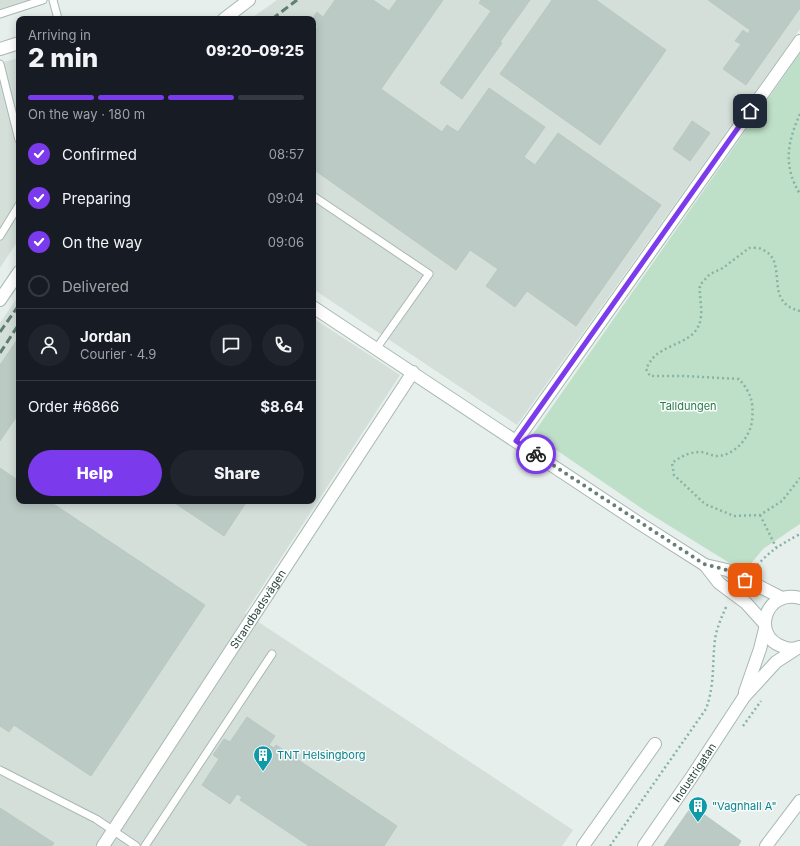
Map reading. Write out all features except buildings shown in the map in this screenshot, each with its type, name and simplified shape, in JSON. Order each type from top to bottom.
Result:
[{"type":"street","points":[[228,16],[249,0]]},
{"type":"street","points":[[516,441],[800,41]]},
{"type":"street","points":[[0,49],[16,44]]},
{"type":"street","points":[[0,300],[16,276]]},
{"type":"street","points":[[316,309],[704,564],[727,570],[745,580],[784,597],[791,596],[800,598]]},
{"type":"street","name":"Strandbadsvägen","points":[[103,846],[413,372]]},
{"type":"street","points":[[704,564],[719,583],[752,608],[765,626],[770,639],[777,645],[786,648],[799,648]]},
{"type":"street","points":[[765,626],[769,608],[775,602],[800,588]]},
{"type":"street","name":"Industrigatan","points":[[744,697],[760,649],[765,626]]},
{"type":"street","name":"Industrigatan","points":[[644,846],[744,697],[776,662],[799,648]]},
{"type":"street","points":[[583,846],[655,744]]},
{"type":"street","points":[[766,846],[800,800]]},
{"type":"lane","points":[[0,14],[42,0]]},
{"type":"lane","points":[[53,0],[57,16]]},
{"type":"lane","points":[[0,64],[16,128]]},
{"type":"lane","points":[[316,198],[429,274],[376,349]]},
{"type":"lane","points":[[0,236],[16,210]]},
{"type":"lane","points":[[145,846],[272,654]]},
{"type":"lane","points":[[0,770],[96,819],[136,846]]},
{"type":"path","points":[[800,114],[795,125],[788,150],[789,166],[793,182],[800,194]]},
{"type":"path","points":[[800,311],[792,309],[782,301],[776,287],[777,272],[772,256],[760,248],[749,248],[723,268],[710,274],[700,285],[701,316],[697,330],[682,342],[662,351],[651,360],[646,369],[650,376],[739,379],[748,391],[753,409],[751,428],[742,444],[729,453],[716,456],[700,452],[682,455],[672,464],[674,475],[705,504],[734,516],[760,515],[782,501],[800,478]]},
{"type":"path","points":[[760,515],[776,547]]},
{"type":"path","points":[[745,580],[765,556],[776,547],[800,534]]},
{"type":"path","points":[[610,846],[706,710],[712,687],[715,640],[719,621],[734,595]]},
{"type":"shaded area","points":[[0,0],[34,0],[0,11]]},
{"type":"shaded area","points":[[277,0],[800,0],[800,29],[517,425],[316,291],[316,16],[254,16]]},
{"type":"shaded area","points":[[16,59],[16,244],[0,268],[0,63]]},
{"type":"shaded area","points":[[16,299],[16,504],[316,504],[245,613],[573,830],[562,846],[0,846],[0,323]]},
{"type":"shaded area","points":[[316,320],[400,375],[316,504]]},
{"type":"green space","name":"Talldungen","points":[[800,53],[800,524],[763,549],[744,572],[644,510],[533,434]]},
{"type":"railway","points":[[276,16],[297,0]]},
{"type":"railway","points":[[0,332],[16,309]]},
{"type":"railway","points":[[0,353],[16,329]]},
{"type":"way so far","points":[[536,454],[704,564],[727,570],[745,580]]},
{"type":"place","name":"TNT Helsingborg","points":[[263,772]]},
{"type":"place","name":"\"Vagnhall A\"","points":[[698,823]]},
{"type":"route","points":[[536,454],[516,441],[750,111]]}]
